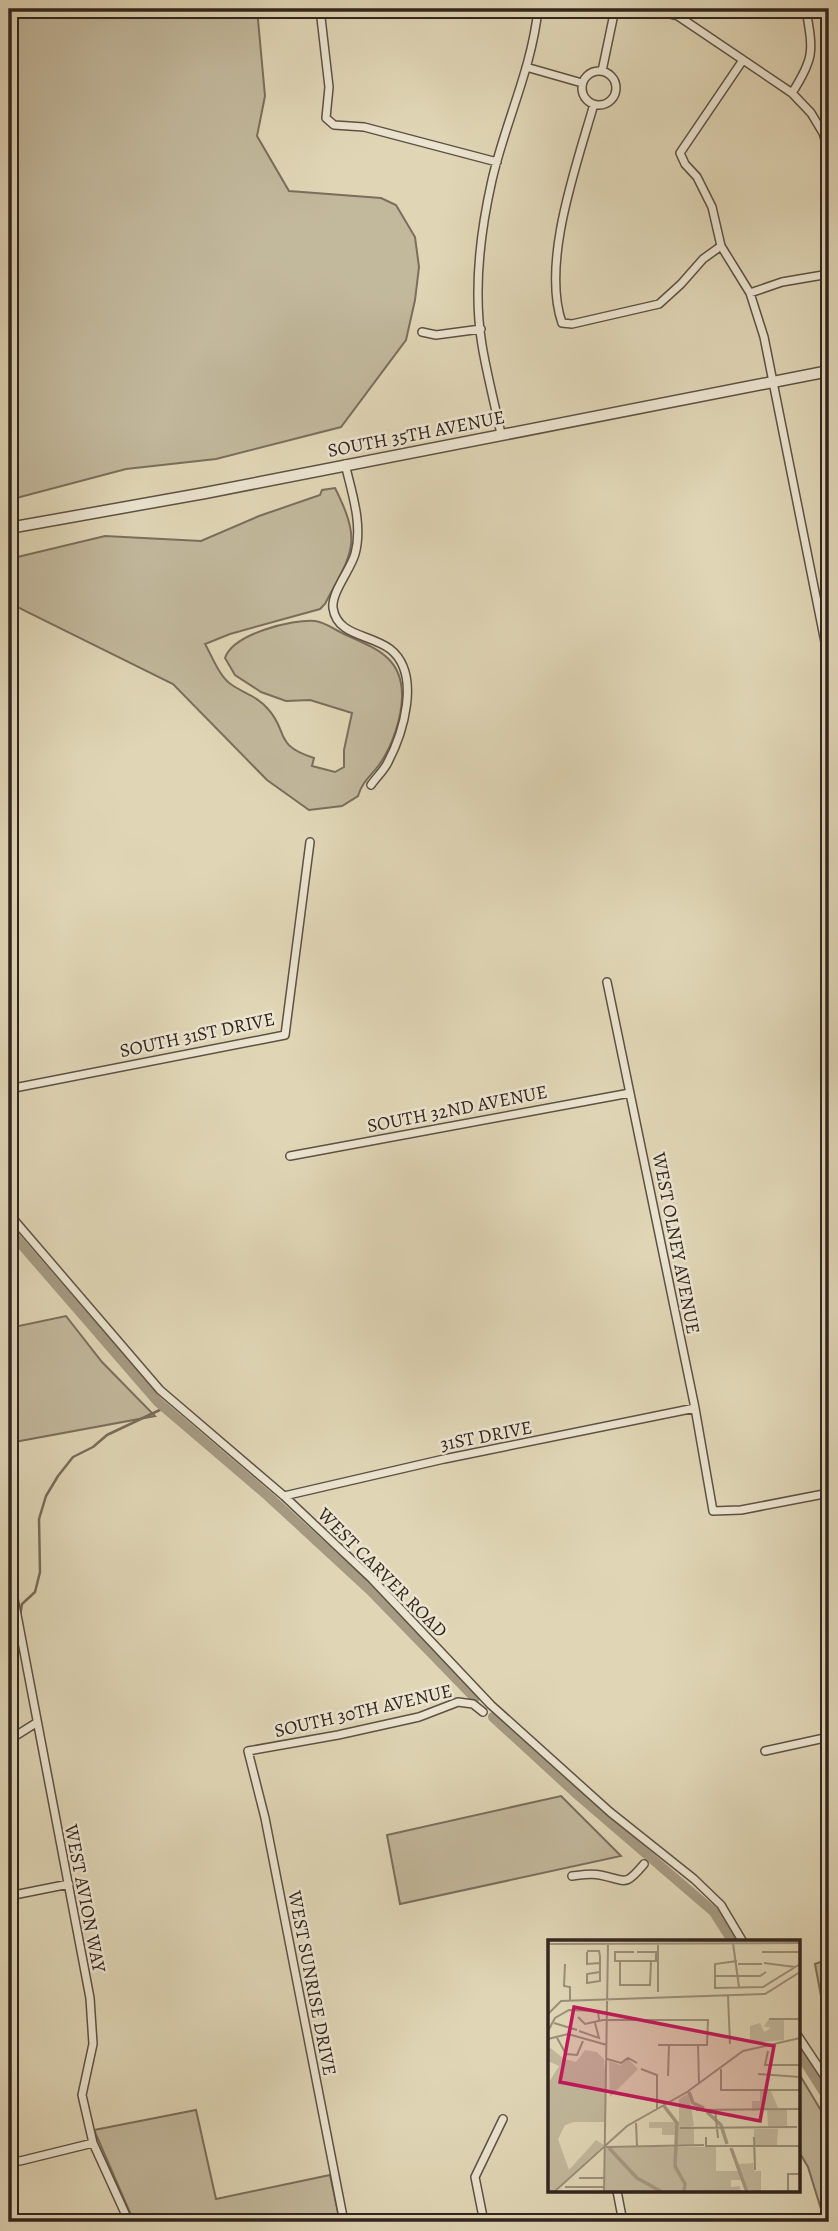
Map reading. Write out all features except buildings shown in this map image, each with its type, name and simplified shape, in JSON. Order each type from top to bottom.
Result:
[{"type":"street","points":[[320,9],[328,87],[326,118],[334,125],[364,127],[497,162]]},
{"type":"street","points":[[501,435],[482,344],[479,303],[480,244],[497,162],[526,67],[538,9]]},
{"type":"street","points":[[602,71],[615,9]]},
{"type":"street","points":[[648,9],[678,16],[792,93],[811,113],[823,133],[829,152]]},
{"type":"street","points":[[792,93],[808,67],[812,53],[806,9]]},
{"type":"street","points":[[743,60],[680,153],[685,164],[697,177],[712,208],[722,246],[750,293],[764,337],[829,662]]},
{"type":"street","points":[[526,67],[582,83]]},
{"type":"street","points":[[602,71],[614,82],[614,93],[608,102],[594,104],[584,96],[582,83],[591,72],[602,71]]},
{"type":"street","points":[[594,104],[564,208],[557,258],[556,307],[562,323],[572,324],[659,304],[703,259],[722,246]]},
{"type":"street","points":[[750,293],[782,282],[829,274]]},
{"type":"street","points":[[422,332],[436,335],[481,329]]},
{"type":"street","name":"SOUTH 35TH AVENUE","points":[[9,528],[205,493],[829,371]]},
{"type":"street","points":[[345,464],[358,534],[355,555],[332,604],[336,619],[343,628],[390,650],[402,664],[407,678],[406,702],[397,742],[386,766],[371,785]]},
{"type":"street","name":"SOUTH 31ST DRIVE","points":[[9,1089],[285,1035],[310,842]]},
{"type":"street","name":"WEST OLNEY AVENUE","points":[[607,982],[695,1408],[713,1511],[741,1510],[829,1493]]},
{"type":"street","name":"SOUTH 32ND AVENUE","points":[[290,1156],[630,1093]]},
{"type":"street","name":"WEST CARVER ROAD","points":[[9,1214],[160,1390],[284,1496],[372,1579],[491,1705],[610,1812],[694,1879],[721,1905],[742,1940]]},
{"type":"street","name":"31ST DRIVE","points":[[284,1496],[444,1459],[695,1408]]},
{"type":"street","name":"WEST AVION WAY","points":[[9,1573],[90,1998],[93,2044],[82,2095],[93,2143],[129,2222]]},
{"type":"street","points":[[9,1628],[18,1626]]},
{"type":"street","name":"SOUTH 30TH AVENUE","points":[[248,1751],[419,1717],[458,1702],[473,1704],[483,1712]]},
{"type":"street","points":[[9,1740],[36,1723]]},
{"type":"street","points":[[765,1751],[829,1737]]},
{"type":"street","name":"WEST SUNRISE DRIVE","points":[[248,1751],[270,1843],[344,2222]]},
{"type":"street","points":[[572,1877],[598,1874],[624,1881],[632,1877],[644,1864]]},
{"type":"street","points":[[9,1896],[69,1884]]},
{"type":"street","points":[[800,2039],[829,2082]]},
{"type":"street","points":[[484,2222],[475,2177],[503,2119]]},
{"type":"street","points":[[20,2161],[93,2143]]},
{"type":"street","points":[[617,2192],[623,2222]]},
{"type":"shaded area","points":[[9,9],[257,9],[265,96],[257,136],[289,191],[381,198],[396,205],[415,237],[419,267],[406,340],[341,427],[216,459],[126,469],[9,500]]},
{"type":"shaded area","points":[[335,488],[349,522],[351,548],[325,604],[320,609],[230,634],[205,644],[228,682],[268,709],[292,748],[314,758],[312,766],[335,772],[344,767],[344,750],[352,713],[310,700],[286,701],[261,692],[235,675],[225,658],[230,649],[251,635],[292,623],[315,621],[376,649],[392,662],[401,682],[402,695],[395,732],[384,758],[364,783],[358,796],[342,806],[309,810],[267,780],[173,684],[9,603],[9,559],[105,536],[201,541],[259,516],[320,495],[322,490]]},
{"type":"shaded area","points":[[66,1316],[102,1362],[155,1416],[9,1443],[9,1328]]},
{"type":"shaded area","points":[[561,1796],[621,1856],[400,1904],[387,1835]]},
{"type":"shaded area","points":[[829,1959],[829,2039],[815,1964]]},
{"type":"shaded area","points":[[800,2075],[829,2124],[829,2222],[825,2222],[808,2167],[800,2153]]},
{"type":"shaded area","points":[[196,2110],[216,2199],[330,2175],[340,2222],[134,2222],[94,2130]]},
{"type":"waterway","points":[[9,1230],[158,1402],[268,1496],[370,1590],[475,1698]]},
{"type":"waterway","points":[[20,1616],[22,1604],[35,1592],[40,1572],[39,1519],[46,1496],[58,1476],[73,1457],[93,1447],[107,1435],[164,1408]]},
{"type":"waterway","points":[[9,1632],[18,1626]]},
{"type":"waterway","points":[[493,1717],[579,1796],[714,1912],[732,1940]]},
{"type":"waterway","points":[[800,2054],[829,2100]]}]
